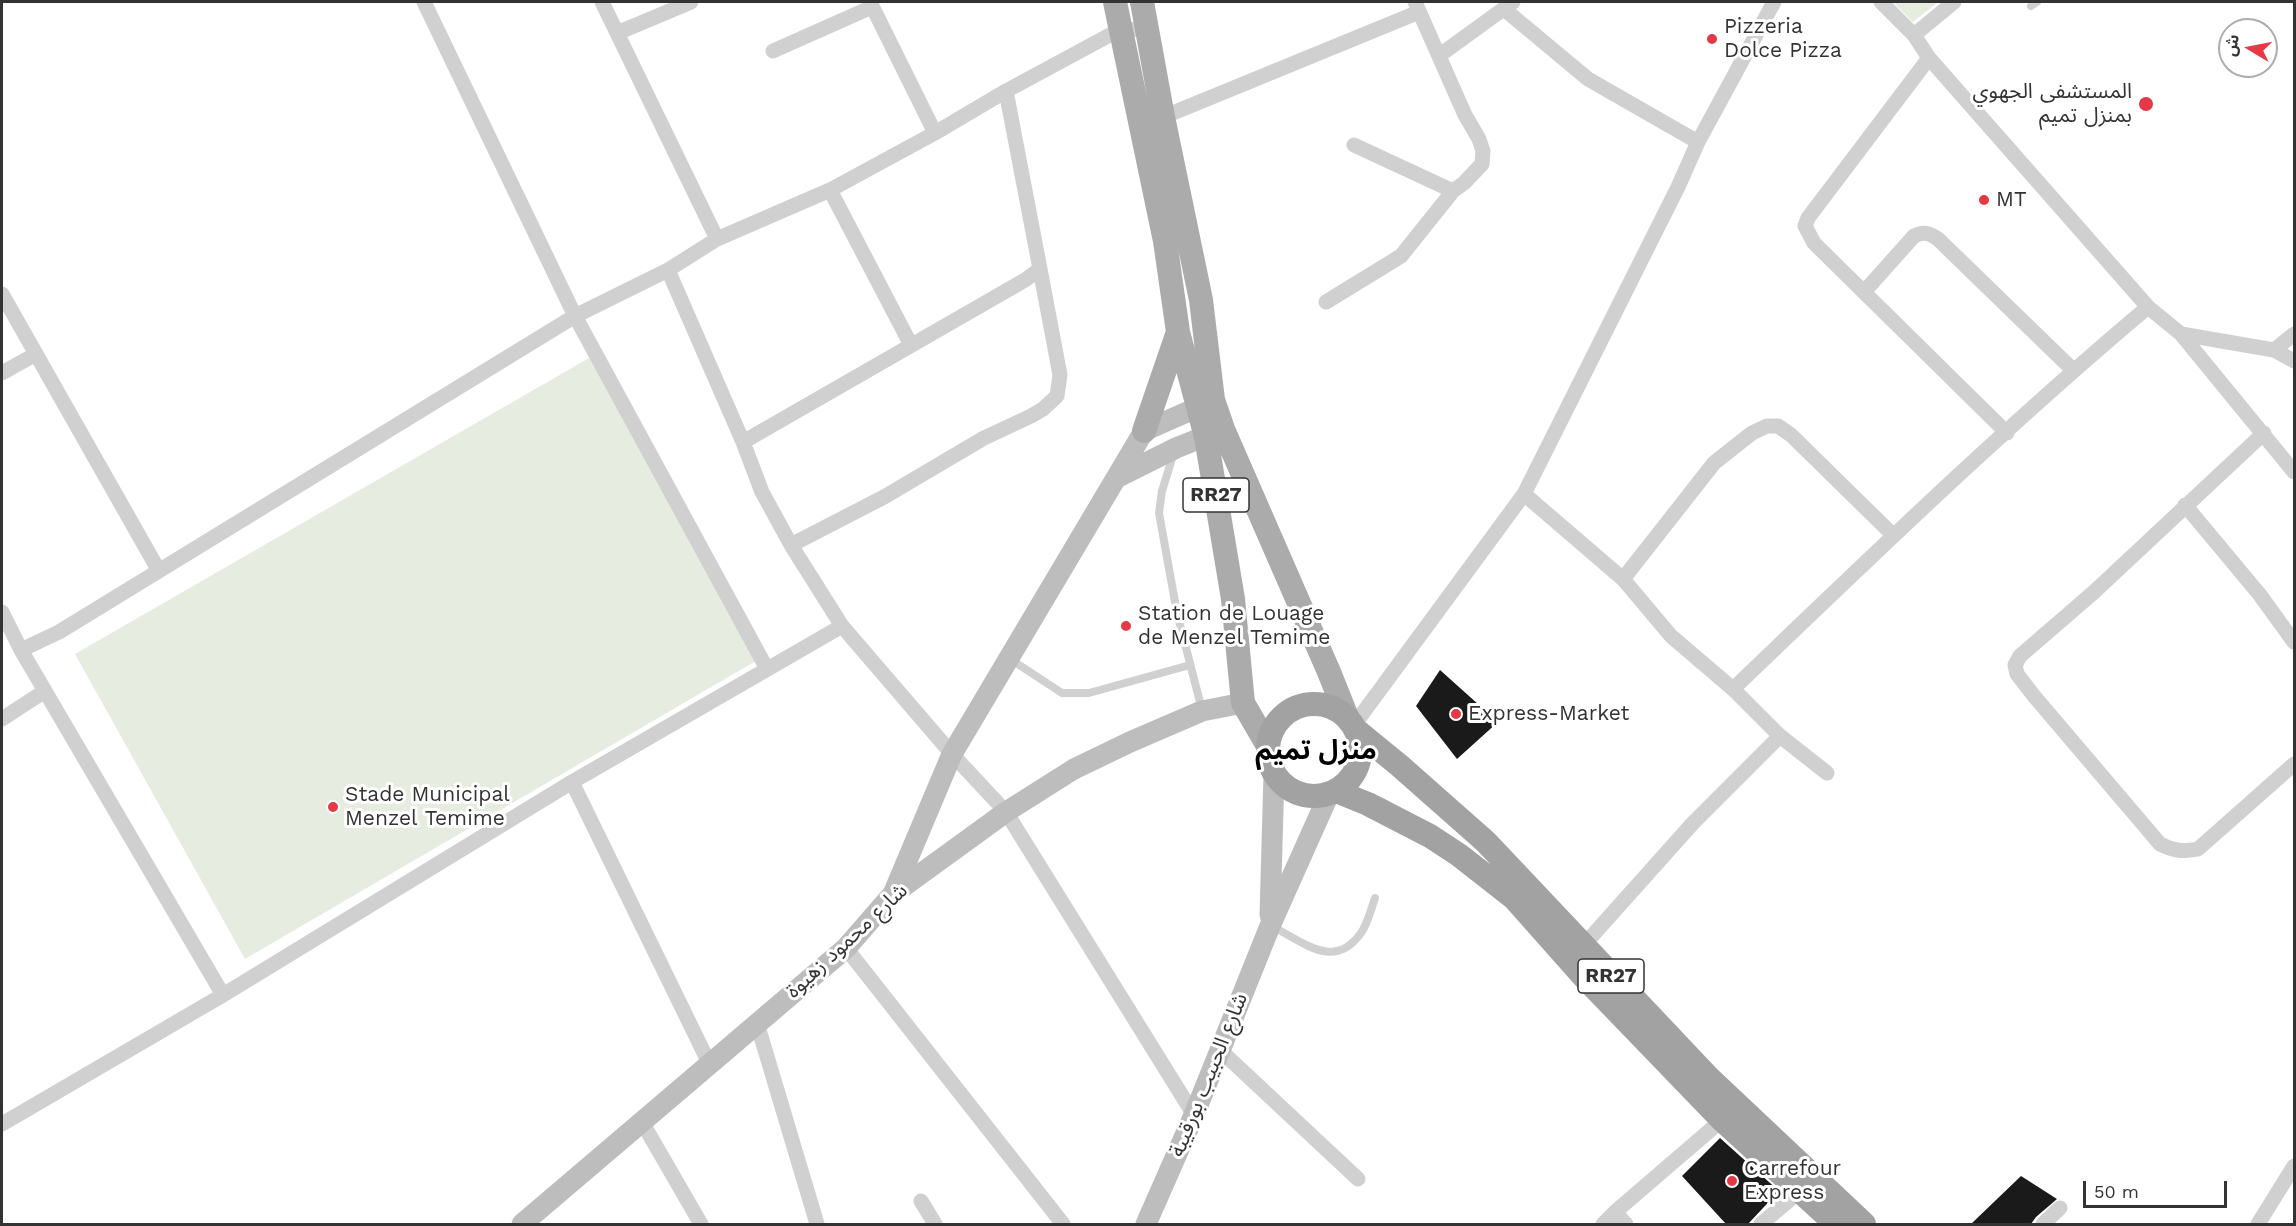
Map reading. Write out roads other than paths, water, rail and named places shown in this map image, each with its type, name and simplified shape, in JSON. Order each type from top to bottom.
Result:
[{"type":"highway","name":"RR27","points":[[1352,724],[1360,743],[1360,757],[1355,771],[1347,782],[1332,792],[1319,796],[1298,794],[1289,789],[1274,774],[1268,756],[1268,746],[1271,732],[1279,719],[1291,709],[1305,704],[1320,704],[1334,708],[1486,842],[1708,1077],[1864,1224]]},
{"type":"highway","name":"RR27","points":[[1332,792],[1368,804],[1430,836],[1459,855],[1514,898],[1585,978],[1722,1120],[1836,1224]]},
{"type":"main road","name":"RR27","points":[[1115,2],[1119,30],[1166,241],[1178,332],[1206,403],[1215,433],[1352,724]]},
{"type":"main road","name":"RR27","points":[[1142,2],[1162,117],[1200,300],[1206,403]]},
{"type":"main road","points":[[893,894],[952,754],[1144,431],[1178,332]]},
{"type":"main road","points":[[1144,431],[1206,403]]},
{"type":"main road","name":"RR27","points":[[1215,433],[1243,703],[1268,746]]},
{"type":"main road","points":[[1118,477],[1176,448],[1215,433]]},
{"type":"main road","name":"شارع محمود زهيوة","points":[[522,1224],[846,948],[893,894],[1006,812],[1074,769],[1202,711],[1243,703]]},
{"type":"main road","name":"شارع الحبيب بورقيبة","points":[[1270,926],[1274,774]]},
{"type":"main road","name":"شارع الحبيب بورقيبة","points":[[1146,1224],[1194,1115],[1270,926],[1332,792]]},
{"type":"street","points":[[424,2],[575,316],[767,669]]},
{"type":"street","points":[[602,2],[717,239]]},
{"type":"street","points":[[617,33],[691,2]]},
{"type":"street","points":[[1352,724],[1524,494],[1673,197],[1698,142],[1774,2]]},
{"type":"street","points":[[1881,2],[1914,35],[1929,58],[2148,307],[2181,334],[2295,472]]},
{"type":"street","points":[[1914,35],[1954,2]]},
{"type":"street","points":[[773,51],[871,4],[935,133]]},
{"type":"street","points":[[1440,55],[1509,5],[1538,39],[1588,79],[1698,142]]},
{"type":"street","points":[[1162,117],[1417,7],[1483,151],[1482,164],[1473,175],[1453,191],[1401,256],[1326,302]]},
{"type":"street","points":[[21,650],[59,632],[575,316],[668,270],[717,239],[830,190],[935,133],[1006,90],[1119,30],[1146,29]]},
{"type":"street","points":[[1929,58],[1808,218],[1805,226],[1814,243],[2007,433]]},
{"type":"street","points":[[791,545],[884,497],[984,438],[1031,416],[1057,396],[1060,375],[1006,90]]},
{"type":"street","points":[[1354,145],[1453,191]]},
{"type":"street","points":[[830,190],[911,345]]},
{"type":"street","points":[[1864,292],[1914,236],[1921,232],[1930,233],[2073,370]]},
{"type":"street","points":[[743,442],[1040,269]]},
{"type":"street","points":[[668,270],[743,442],[762,492],[791,545],[842,626],[952,754],[1006,812],[1194,1115]]},
{"type":"street","points":[[2,294],[159,571]]},
{"type":"street","points":[[1733,689],[1893,535],[2007,433],[2073,370],[2148,307]]},
{"type":"street","points":[[2181,334],[2274,350],[2295,361]]},
{"type":"street","points":[[2274,350],[2295,334]]},
{"type":"street","points":[[2,373],[36,354]]},
{"type":"street","points":[[1623,579],[1714,463],[1752,433],[1767,426],[1778,426],[1791,435],[1893,535]]},
{"type":"street","points":[[2264,433],[2094,592],[2020,656],[2015,665],[2017,674],[2160,844],[2172,850],[2185,852],[2198,849],[2295,764]]},
{"type":"street","points":[[1524,494],[1623,579],[1671,636],[1733,689],[1780,736],[1827,773]]},
{"type":"street","points":[[2185,505],[2260,595],[2295,642]]},
{"type":"street","points":[[2,612],[21,650],[223,995]]},
{"type":"street","points":[[2,1124],[223,995],[572,782],[842,626]]},
{"type":"street","points":[[2,719],[45,691]]},
{"type":"street","points":[[1583,946],[1693,823],[1780,736]]},
{"type":"street","points":[[572,782],[710,1063]]},
{"type":"street","points":[[846,948],[1063,1224]]},
{"type":"street","points":[[757,1023],[817,1224]]},
{"type":"street","points":[[1220,1050],[1358,1179]]},
{"type":"street","points":[[1603,1224],[1722,1120]]},
{"type":"street","points":[[642,1122],[701,1224]]},
{"type":"street","points":[[2258,1224],[2295,1166]]},
{"type":"street","points":[[1761,1224],[1800,1191]]},
{"type":"street","points":[[921,1201],[935,1224]]},
{"type":"street","points":[[2043,1224],[2060,1208]]},
{"type":"street","points":[[1616,1212],[1626,1224]]},
{"type":"lane","points":[[1176,448],[1162,492],[1159,513],[1177,613],[1202,711]]},
{"type":"lane","points":[[1008,658],[1062,693],[1089,693],[1190,665]]},
{"type":"lane","points":[[1270,926],[1325,953],[1341,951],[1362,932],[1375,898]]},
{"type":"place","name":"Pizzeria Dolce Pizza","points":[[1712,39]]},
{"type":"place","name":"المستشفى الجهوي بمنزل تميم","points":[[2146,104]]},
{"type":"place","name":"MT","points":[[1984,200]]},
{"type":"place","name":"Station de Louage de Menzel Temime","points":[[1126,626]]},
{"type":"place","name":"Express-Market","points":[[1456,714]]},
{"type":"place","name":"Stade Municipal Menzel Temime","points":[[333,807]]},
{"type":"place","name":"Carrefour Express","points":[[1732,1181]]},
{"type":"district","name":"منزل تميم","points":[[1316,751]]}]
